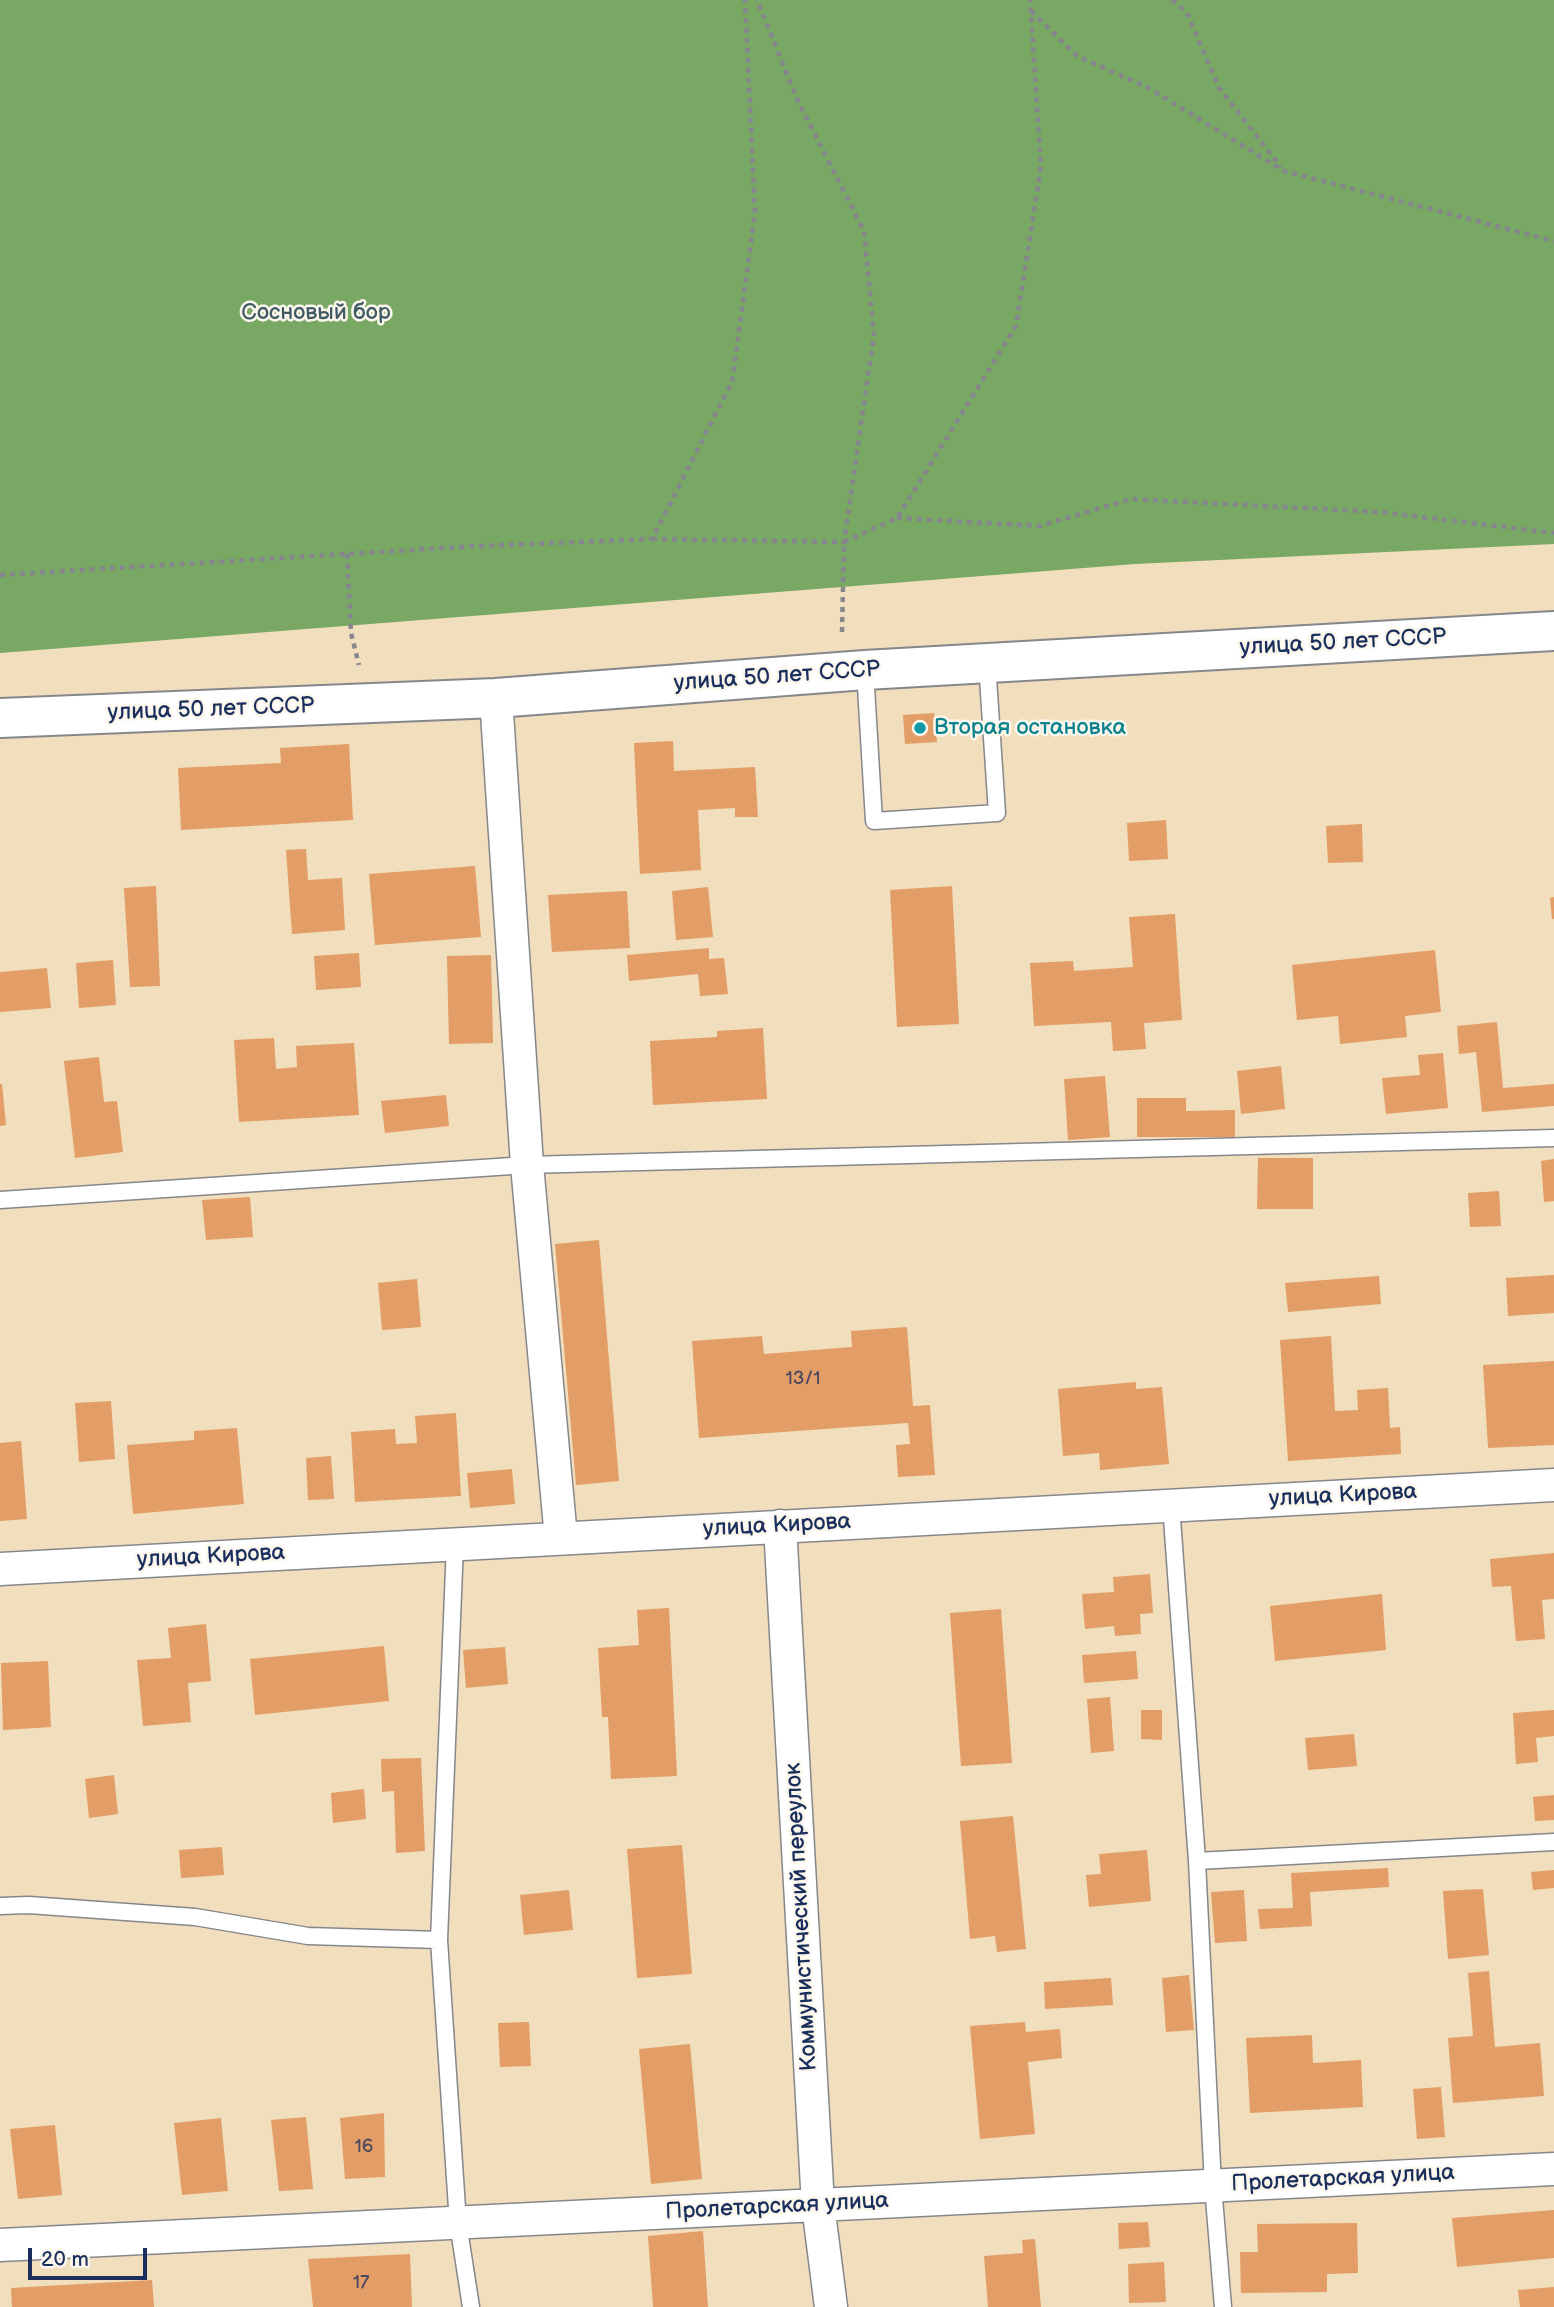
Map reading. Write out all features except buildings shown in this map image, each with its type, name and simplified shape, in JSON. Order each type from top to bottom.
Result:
[{"type":"street","name":"улица 50 лет СССР","points":[[0,718],[496,698],[853,671],[1554,631]]},
{"type":"street","points":[[496,698],[527,1165],[561,1538]]},
{"type":"street","name":"улица Кирова","points":[[0,1569],[1554,1485]]},
{"type":"street","name":"Коммунистический переулок","points":[[780,1526],[818,2205],[831,2307]]},
{"type":"street","name":"Пролетарская улица","points":[[0,2245],[1554,2169]]},
{"type":"lane","points":[[853,671],[874,821],[997,813],[987,663]]},
{"type":"lane","points":[[0,1200],[527,1165],[1554,1138]]},
{"type":"lane","points":[[1171,1505],[1197,1861],[1213,2186],[1223,2307]]},
{"type":"lane","points":[[455,1544],[439,1940],[458,2223],[471,2307]]},
{"type":"lane","points":[[1197,1861],[1554,1842]]},
{"type":"lane","points":[[0,1906],[29,1905],[195,1917],[308,1936],[439,1940]]},
{"type":"path","points":[[652,539],[732,382],[755,213],[745,0]]},
{"type":"path","points":[[757,0],[798,101],[863,231],[874,335],[844,542],[853,671]]},
{"type":"path","points":[[897,518],[1016,327],[1041,167],[1030,0]]},
{"type":"path","points":[[1172,0],[1188,13],[1219,88],[1284,171]]},
{"type":"path","points":[[1030,11],[1077,57],[1147,87],[1284,171],[1554,241]]},
{"type":"path","points":[[0,575],[652,539],[844,542],[897,518],[1040,526],[1131,499],[1379,512],[1554,533]]},
{"type":"path","points":[[347,554],[351,633],[371,703]]},
{"type":"green space","name":"Сосновый бор","points":[[0,0],[1554,0],[1554,544],[1135,564],[0,653]]},
{"type":"place","name":"Вторая остановка","points":[[920,728]]}]
